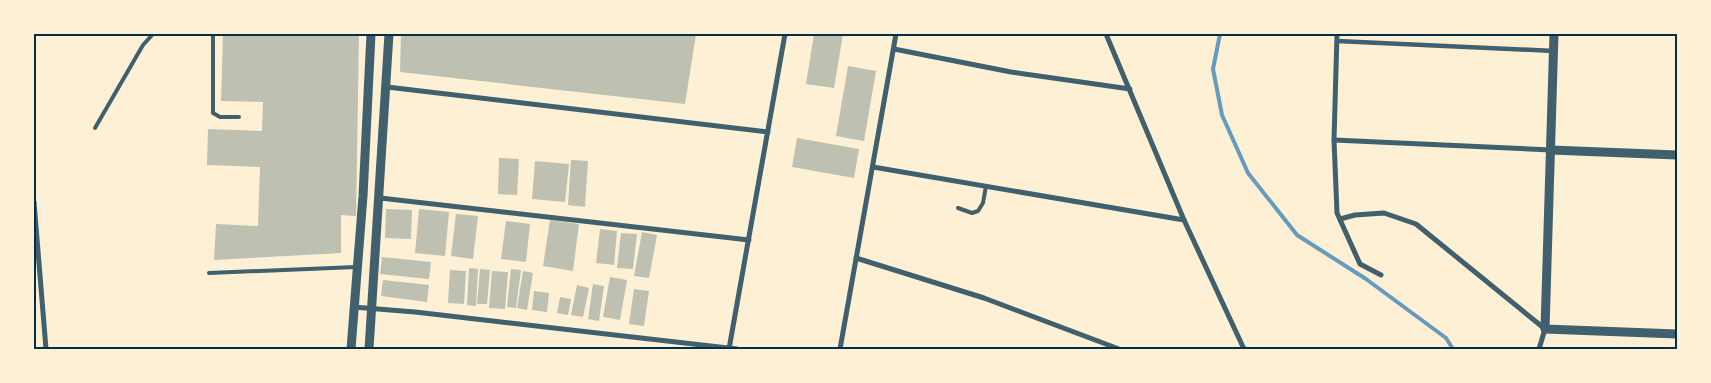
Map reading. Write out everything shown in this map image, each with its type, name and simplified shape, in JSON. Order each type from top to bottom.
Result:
[{"type":"street","points":[[351,349],[363,196],[371,34]]},
{"type":"street","points":[[369,349],[388,87],[389,34]]},
{"type":"street","points":[[729,348],[785,34]]},
{"type":"street","points":[[840,349],[896,34]]},
{"type":"street","points":[[1106,34],[1184,220],[1244,349]]},
{"type":"street","points":[[1337,34],[1334,140],[1337,212],[1360,264],[1381,275]]},
{"type":"street","points":[[1539,349],[1540,339],[1545,328],[1554,34]]},
{"type":"street","points":[[1337,41],[1554,51]]},
{"type":"street","points":[[894,49],[1011,72],[1130,89]]},
{"type":"street","points":[[388,87],[768,132]]},
{"type":"street","points":[[1334,140],[1677,155]]},
{"type":"street","points":[[872,167],[1184,220]]},
{"type":"street","points":[[380,198],[749,240]]},
{"type":"street","points":[[34,202],[46,349]]},
{"type":"street","points":[[1340,219],[1355,215],[1384,213],[1416,224],[1545,328],[1677,334]]},
{"type":"street","points":[[856,258],[984,298],[1119,349]]},
{"type":"street","points":[[353,307],[737,349]]},
{"type":"lane","points":[[95,128],[143,45],[153,34]]},
{"type":"lane","points":[[214,34],[213,113],[220,117],[239,117]]},
{"type":"lane","points":[[958,208],[972,213],[978,211],[983,203],[986,186]]},
{"type":"lane","points":[[209,273],[356,267]]},
{"type":"building","points":[[223,34],[359,34],[356,216],[341,215],[341,253],[214,260],[216,224],[258,226],[260,167],[207,165],[208,129],[262,131],[263,102],[221,101]]},
{"type":"building","points":[[401,34],[696,34],[685,104],[400,72]]},
{"type":"building","points":[[814,34],[843,34],[834,88],[806,84]]},
{"type":"building","points":[[848,66],[876,71],[864,141],[836,136]]},
{"type":"building","points":[[797,138],[859,149],[854,178],[792,167]]},
{"type":"building","points":[[499,158],[519,159],[517,195],[498,194]]},
{"type":"building","points":[[571,160],[588,161],[585,207],[568,205]]},
{"type":"building","points":[[535,161],[569,164],[565,202],[532,199]]},
{"type":"building","points":[[386,209],[412,210],[411,239],[385,238]]},
{"type":"building","points":[[419,209],[449,212],[445,256],[415,253]]},
{"type":"building","points":[[456,214],[478,216],[473,259],[451,256]]},
{"type":"building","points":[[550,220],[579,224],[573,271],[543,266]]},
{"type":"building","points":[[506,221],[530,224],[526,262],[501,259]]},
{"type":"building","points":[[600,229],[617,231],[614,265],[596,263]]},
{"type":"building","points":[[642,232],[657,235],[649,278],[634,276]]},
{"type":"building","points":[[621,233],[637,234],[633,269],[617,268]]},
{"type":"building","points":[[382,257],[431,262],[429,279],[380,274]]},
{"type":"building","points":[[469,268],[478,269],[476,306],[467,305]]},
{"type":"building","points":[[480,269],[490,270],[487,304],[477,304]]},
{"type":"building","points":[[511,269],[521,270],[516,308],[507,307]]},
{"type":"building","points":[[450,270],[466,271],[464,304],[448,303]]},
{"type":"building","points":[[492,271],[508,272],[505,309],[489,308]]},
{"type":"building","points":[[523,271],[533,273],[527,310],[517,308]]},
{"type":"building","points":[[610,277],[627,280],[620,320],[603,317]]},
{"type":"building","points":[[383,280],[429,285],[427,302],[381,296]]},
{"type":"building","points":[[593,284],[604,286],[599,321],[588,319]]},
{"type":"building","points":[[577,285],[589,288],[583,317],[571,315]]},
{"type":"building","points":[[634,289],[649,291],[644,326],[629,324]]},
{"type":"building","points":[[534,291],[549,293],[547,312],[532,310]]},
{"type":"building","points":[[560,297],[571,299],[568,315],[557,313]]},
{"type":"waterway","points":[[1220,34],[1213,69],[1222,115],[1248,173],[1297,235],[1366,279],[1446,338],[1453,349]]}]
